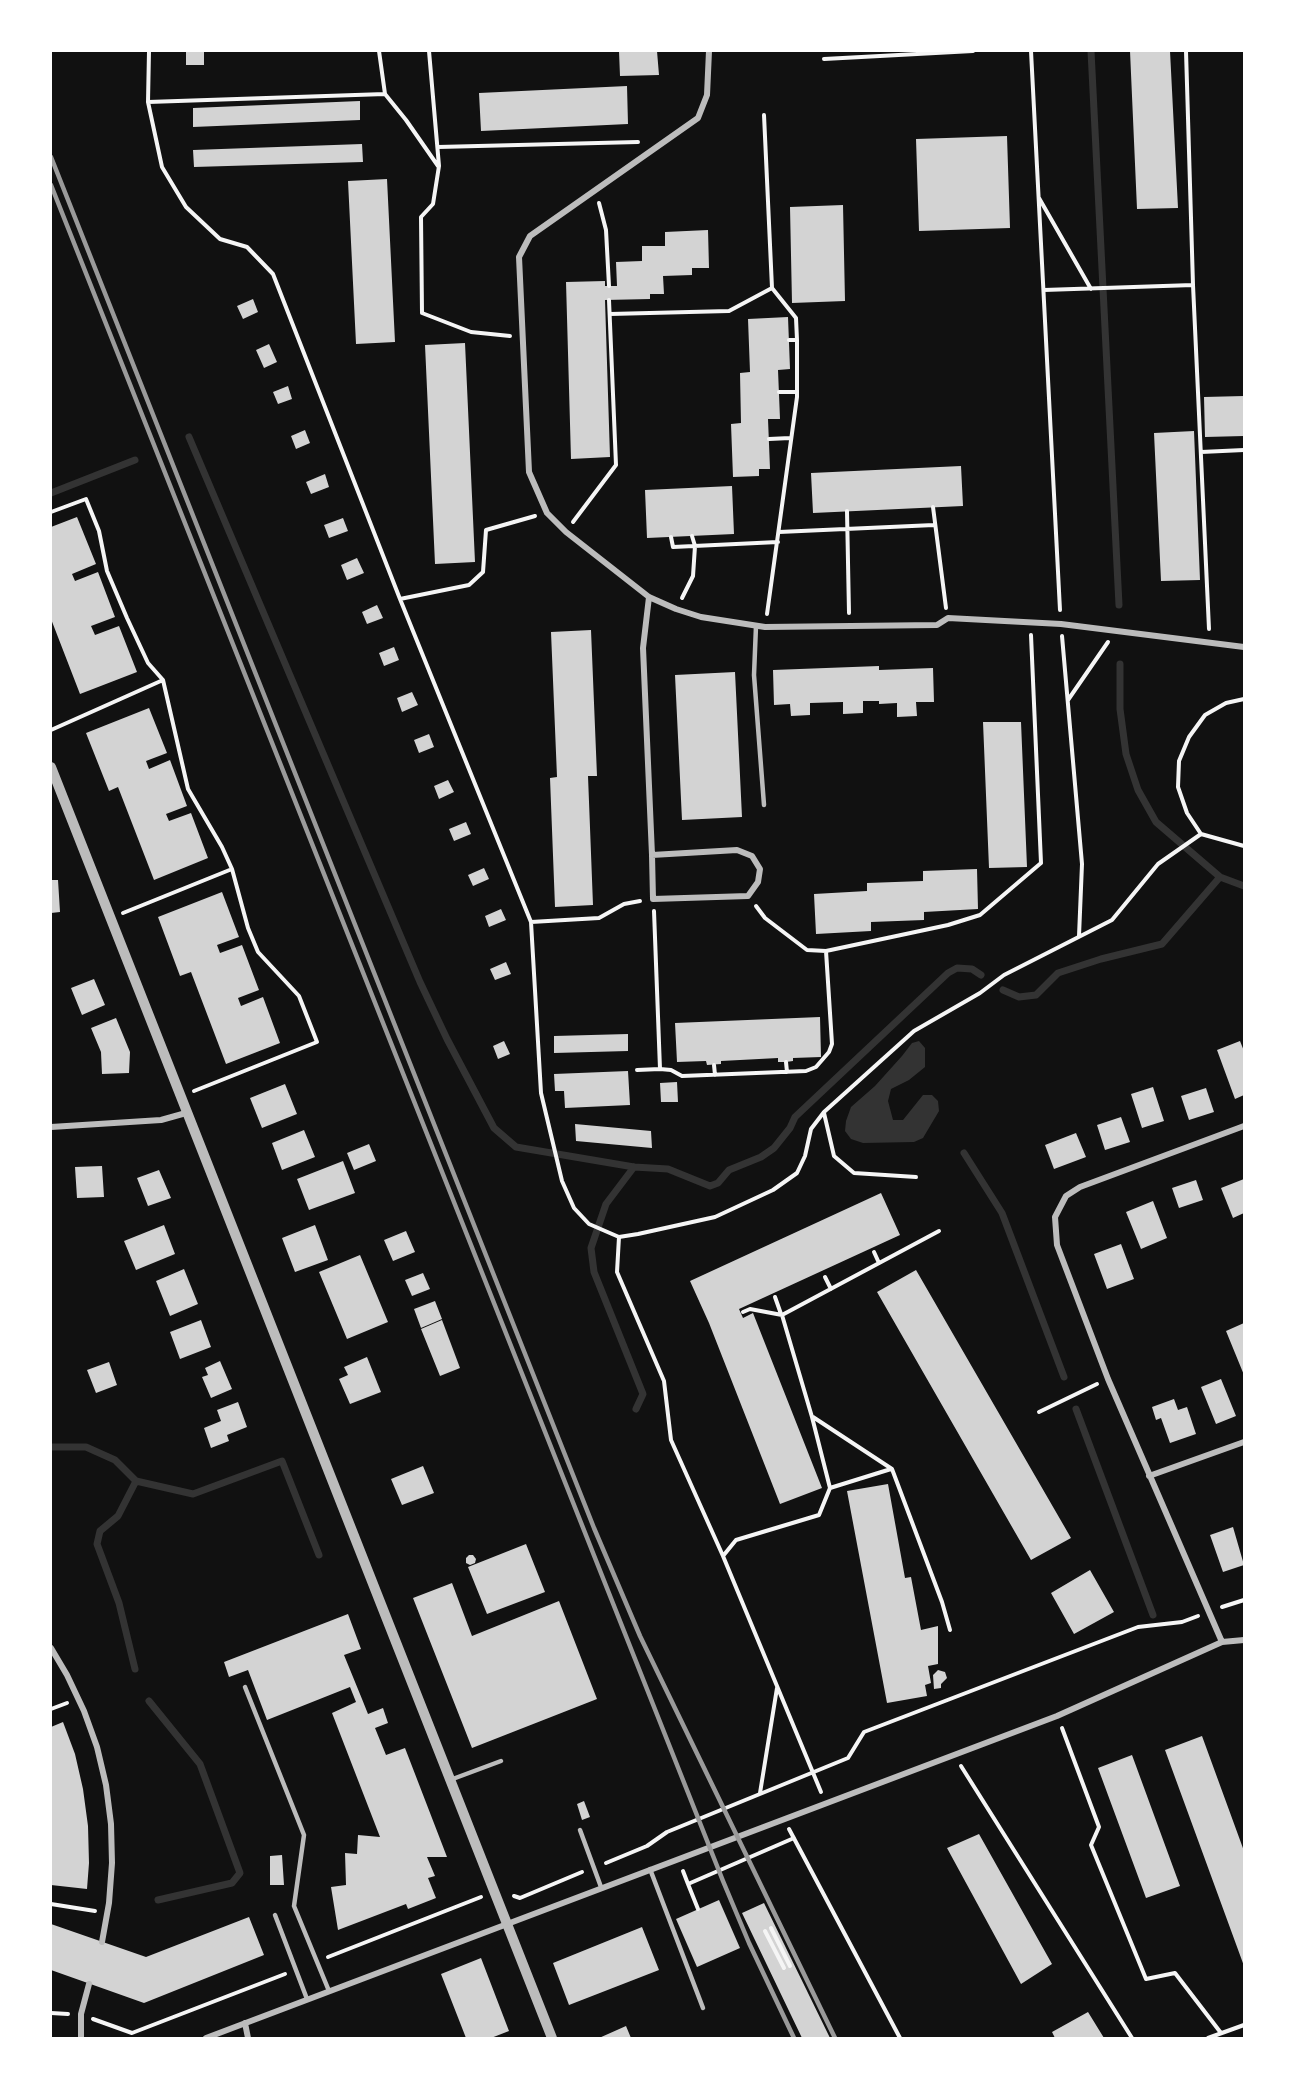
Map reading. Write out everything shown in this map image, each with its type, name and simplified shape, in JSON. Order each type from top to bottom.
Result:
[{"type":"street","points":[[709,51],[707,95],[698,118],[530,236],[519,257],[529,472],[547,513],[566,532],[649,597],[701,617],[765,627],[937,625],[948,618],[1030,622],[1244,647]]},
{"type":"street","points":[[649,597],[643,648],[652,855],[654,899],[748,896],[758,882],[760,869],[752,856],[737,850],[652,855]]},
{"type":"street","points":[[51,767],[552,2038]]},
{"type":"street","points":[[51,1127],[161,1120],[186,1113]]},
{"type":"street","points":[[1222,1642],[1108,1379],[1057,1245],[1055,1217],[1066,1196],[1080,1187],[1244,1126]]},
{"type":"street","points":[[1149,1476],[1244,1442]]},
{"type":"street","points":[[206,2038],[1057,1716],[1222,1642],[1244,1640]]},
{"type":"street","points":[[51,1648],[84,1710],[97,1747],[106,1785],[111,1824],[112,1863],[102,1942]]},
{"type":"street","points":[[81,2038],[81,2014],[89,1984]]},
{"type":"street","points":[[245,2023],[248,2038]]},
{"type":"lane","points":[[756,626],[754,675],[764,805]]},
{"type":"lane","points":[[245,1687],[304,1834],[294,1906],[329,1991]]},
{"type":"lane","points":[[450,1780],[501,1761]]},
{"type":"lane","points":[[580,1830],[602,1887]]},
{"type":"lane","points":[[650,1869],[703,2008]]},
{"type":"lane","points":[[275,1915],[308,1999]]},
{"type":"path","points":[[149,51],[148,102],[162,167],[186,207],[220,239],[247,247],[273,274],[400,599],[531,922],[541,1092],[562,1181],[574,1209],[590,1224],[619,1237],[716,1217],[773,1190],[797,1173],[805,1156],[811,1129],[824,1112],[914,1030],[980,993],[1004,975],[1112,920],[1158,864],[1201,834]]},
{"type":"path","points":[[379,51],[385,94],[439,166]]},
{"type":"path","points":[[429,51],[439,166],[433,204],[421,217],[422,313],[471,332],[523,337]]},
{"type":"path","points":[[824,59],[973,51]]},
{"type":"path","points":[[1031,51],[1061,624],[1082,864],[1079,936]]},
{"type":"path","points":[[1186,51],[1193,285],[1209,643]]},
{"type":"path","points":[[148,102],[385,94]]},
{"type":"path","points":[[764,115],[772,288],[796,318],[797,340],[796,392],[765,627]]},
{"type":"path","points":[[438,147],[666,141]]},
{"type":"path","points":[[595,191],[606,230],[609,286]]},
{"type":"path","points":[[1038,196],[1091,289]]},
{"type":"path","points":[[1044,290],[1193,285]]},
{"type":"path","points":[[610,314],[729,310],[772,288]]},
{"type":"path","points":[[566,532],[616,465],[609,300]]},
{"type":"path","points":[[789,340],[797,340]]},
{"type":"path","points":[[779,392],[796,392]]},
{"type":"path","points":[[769,439],[790,438]]},
{"type":"path","points":[[1201,452],[1244,450]]},
{"type":"path","points":[[51,512],[86,499],[99,531],[107,571],[123,609],[148,663],[163,680],[188,789],[222,847],[232,869],[248,928],[258,952],[299,996],[316,1042],[180,1097]]},
{"type":"path","points":[[933,507],[948,618]]},
{"type":"path","points":[[847,511],[849,626]]},
{"type":"path","points":[[400,599],[469,585],[483,572],[486,530],[547,513]]},
{"type":"path","points":[[779,531],[934,525]]},
{"type":"path","points":[[676,609],[693,576],[692,536]]},
{"type":"path","points":[[672,537],[673,547],[778,542]]},
{"type":"path","points":[[748,896],[765,918],[807,950],[826,951],[948,925],[980,915],[1041,864],[1030,622]]},
{"type":"path","points":[[1067,700],[1116,631]]},
{"type":"path","points":[[51,730],[163,680]]},
{"type":"path","points":[[1244,699],[1226,703],[1205,715],[1188,737],[1179,761],[1178,787],[1187,813],[1201,834],[1244,846]]},
{"type":"path","points":[[110,918],[232,869]]},
{"type":"path","points":[[531,922],[599,918],[624,904],[654,899],[660,1070]]},
{"type":"path","points":[[637,1070],[671,1070],[682,1076],[806,1071],[816,1067],[829,1052],[832,1044],[826,951]]},
{"type":"path","points":[[786,1062],[787,1072]]},
{"type":"path","points":[[714,1065],[715,1075]]},
{"type":"path","points":[[824,1112],[834,1156],[854,1173],[916,1178]]},
{"type":"path","points":[[743,1312],[750,1309],[782,1315],[939,1231]]},
{"type":"path","points":[[619,1237],[617,1272],[664,1381],[671,1440],[723,1556],[826,1803]]},
{"type":"path","points":[[874,1252],[879,1263]]},
{"type":"path","points":[[825,1277],[831,1288]]},
{"type":"path","points":[[723,1556],[736,1540],[819,1515],[830,1488],[812,1417],[782,1315],[774,1297]]},
{"type":"path","points":[[1039,1412],[1108,1379]]},
{"type":"path","points":[[812,1417],[892,1469],[942,1602],[950,1630]]},
{"type":"path","points":[[830,1488],[892,1469]]},
{"type":"path","points":[[495,1892],[520,1898],[647,1846],[667,1832],[848,1758],[864,1732],[1138,1627],[1182,1622],[1244,1600]]},
{"type":"path","points":[[760,1794],[777,1687]]},
{"type":"path","points":[[1057,1716],[1098,1827],[1091,1845],[1146,1979],[1175,1973],[1221,2033]]},
{"type":"path","points":[[954,1755],[1132,2038]]},
{"type":"path","points":[[784,1819],[900,2038]]},
{"type":"path","points":[[698,1909],[688,1884],[794,1838]]},
{"type":"path","points":[[51,1904],[107,1914]]},
{"type":"path","points":[[771,1928],[790,1966]]},
{"type":"path","points":[[765,1931],[784,1968]]},
{"type":"path","points":[[1208,2038],[1244,2025]]},
{"type":"shaded area","points":[[919,1041],[925,1048],[925,1067],[909,1080],[891,1089],[888,1101],[893,1120],[903,1120],[923,1095],[932,1095],[938,1101],[939,1111],[923,1138],[914,1142],[863,1143],[851,1139],[845,1131],[851,1107],[875,1086],[912,1043]]},
{"type":"building","points":[[186,51],[204,51],[204,65],[186,65]]},
{"type":"building","points":[[619,51],[657,51],[659,75],[620,76]]},
{"type":"building","points":[[1130,51],[1170,51],[1178,208],[1137,209]]},
{"type":"building","points":[[627,86],[628,124],[481,131],[479,93]]},
{"type":"building","points":[[360,101],[360,120],[193,127],[193,108]]},
{"type":"building","points":[[1007,136],[1010,228],[919,231],[916,139]]},
{"type":"building","points":[[362,144],[363,162],[194,167],[193,150]]},
{"type":"building","points":[[387,179],[395,342],[356,344],[348,181]]},
{"type":"building","points":[[843,205],[845,301],[792,303],[790,207]]},
{"type":"building","points":[[708,230],[709,268],[692,268],[692,275],[663,276],[664,294],[650,294],[650,299],[605,300],[610,457],[571,459],[566,282],[605,281],[605,286],[617,286],[616,262],[642,261],[642,246],[665,246],[665,232]]},
{"type":"building","points":[[253,299],[258,312],[243,319],[237,306]]},
{"type":"building","points":[[788,317],[790,369],[778,370],[780,419],[768,419],[770,469],[759,469],[759,476],[733,477],[731,424],[741,423],[740,373],[750,372],[748,319]]},
{"type":"building","points":[[465,343],[475,562],[435,564],[425,345]]},
{"type":"building","points":[[269,344],[277,362],[264,368],[256,350]]},
{"type":"building","points":[[288,386],[292,399],[278,404],[273,392]]},
{"type":"building","points":[[1244,396],[1244,436],[1205,437],[1204,397]]},
{"type":"building","points":[[305,430],[310,443],[296,449],[291,436]]},
{"type":"building","points":[[1194,431],[1200,580],[1161,581],[1154,433]]},
{"type":"building","points":[[961,466],[963,506],[813,513],[811,473]]},
{"type":"building","points":[[325,474],[329,487],[311,494],[306,482]]},
{"type":"building","points":[[732,486],[734,534],[647,538],[645,490]]},
{"type":"building","points":[[77,517],[96,564],[72,574],[75,581],[98,572],[115,617],[91,626],[95,635],[119,626],[137,672],[80,694],[51,619],[51,527]]},
{"type":"building","points":[[343,518],[348,531],[329,538],[324,525]]},
{"type":"building","points":[[357,558],[364,573],[347,580],[341,565]]},
{"type":"building","points":[[377,605],[383,618],[367,624],[362,612]]},
{"type":"building","points":[[591,630],[597,776],[588,776],[593,905],[555,907],[550,778],[557,777],[551,632]]},
{"type":"building","points":[[394,647],[399,660],[384,666],[379,653]]},
{"type":"building","points":[[879,666],[879,670],[933,668],[934,702],[916,702],[917,716],[897,717],[897,703],[879,704],[879,701],[863,701],[863,713],[843,714],[843,702],[810,703],[810,715],[791,716],[790,704],[774,705],[773,670]]},
{"type":"building","points":[[735,672],[742,817],[682,820],[675,675]]},
{"type":"building","points":[[412,692],[418,705],[402,712],[397,698]]},
{"type":"building","points":[[149,708],[167,753],[146,761],[149,769],[170,760],[187,806],[166,814],[169,821],[191,813],[208,858],[154,880],[118,787],[109,791],[86,733]]},
{"type":"building","points":[[983,722],[1021,722],[1027,867],[989,868]]},
{"type":"building","points":[[429,734],[434,747],[419,753],[414,740]]},
{"type":"building","points":[[448,780],[454,792],[439,799],[434,786]]},
{"type":"building","points":[[466,822],[471,834],[454,841],[449,829]]},
{"type":"building","points":[[484,868],[489,879],[473,886],[468,875]]},
{"type":"building","points":[[977,869],[978,909],[924,912],[924,920],[871,922],[871,931],[816,934],[814,894],[867,891],[867,883],[923,881],[923,871]]},
{"type":"building","points":[[51,880],[58,880],[60,912],[51,913]]},
{"type":"building","points":[[222,892],[239,937],[217,945],[220,953],[242,945],[259,990],[238,998],[241,1006],[263,997],[280,1043],[226,1064],[191,972],[180,976],[158,917]]},
{"type":"building","points":[[501,909],[506,920],[489,927],[485,916]]},
{"type":"building","points":[[506,962],[511,974],[495,980],[490,969]]},
{"type":"building","points":[[94,979],[105,1005],[82,1015],[71,988]]},
{"type":"building","points":[[820,1017],[821,1057],[793,1058],[793,1061],[786,1062],[778,1062],[778,1058],[721,1061],[721,1064],[707,1065],[706,1061],[677,1062],[675,1023]]},
{"type":"building","points":[[116,1018],[130,1052],[129,1073],[102,1074],[101,1052],[91,1028]]},
{"type":"building","points":[[628,1034],[628,1051],[554,1053],[554,1036]]},
{"type":"building","points":[[504,1041],[510,1054],[498,1059],[493,1046]]},
{"type":"building","points":[[1240,1041],[1244,1051],[1244,1095],[1235,1099],[1217,1050]]},
{"type":"building","points":[[628,1071],[630,1105],[565,1108],[564,1091],[555,1091],[554,1074]]},
{"type":"building","points":[[677,1082],[678,1102],[661,1102],[660,1083]]},
{"type":"building","points":[[285,1084],[297,1114],[262,1128],[250,1098]]},
{"type":"building","points":[[1153,1087],[1164,1121],[1142,1128],[1131,1094]]},
{"type":"building","points":[[1206,1088],[1214,1112],[1189,1120],[1181,1096]]},
{"type":"building","points":[[1121,1117],[1130,1142],[1105,1150],[1097,1125]]},
{"type":"building","points":[[575,1124],[651,1131],[652,1148],[576,1141]]},
{"type":"building","points":[[304,1130],[315,1157],[282,1170],[272,1143]]},
{"type":"building","points":[[1076,1133],[1086,1157],[1054,1169],[1045,1145]]},
{"type":"building","points":[[369,1144],[376,1161],[354,1170],[347,1153]]},
{"type":"building","points":[[343,1161],[355,1193],[309,1210],[297,1179]]},
{"type":"building","points":[[102,1166],[104,1197],[77,1198],[75,1167]]},
{"type":"building","points":[[159,1170],[171,1198],[148,1206],[137,1178]]},
{"type":"building","points":[[1244,1179],[1244,1213],[1233,1218],[1221,1188]]},
{"type":"building","points":[[1196,1180],[1203,1200],[1179,1208],[1172,1188]]},
{"type":"building","points":[[881,1193],[900,1235],[739,1309],[743,1318],[753,1313],[822,1488],[780,1504],[709,1323],[690,1281]]},
{"type":"building","points":[[1153,1201],[1167,1238],[1141,1249],[1126,1212]]},
{"type":"building","points":[[164,1225],[175,1254],[136,1270],[124,1241]]},
{"type":"building","points":[[315,1225],[328,1260],[295,1272],[282,1238]]},
{"type":"building","points":[[406,1231],[415,1252],[393,1261],[384,1240]]},
{"type":"building","points":[[1121,1244],[1134,1279],[1107,1289],[1094,1254]]},
{"type":"building","points":[[360,1255],[388,1322],[347,1339],[319,1272]]},
{"type":"building","points":[[184,1269],[198,1304],[170,1316],[156,1281]]},
{"type":"building","points":[[916,1270],[1071,1538],[1031,1560],[877,1292]]},
{"type":"building","points":[[423,1273],[430,1289],[412,1296],[405,1280]]},
{"type":"building","points":[[435,1301],[442,1319],[421,1328],[414,1309]]},
{"type":"building","points":[[201,1320],[211,1347],[180,1359],[170,1332]]},
{"type":"building","points":[[442,1320],[460,1368],[440,1376],[421,1329]]},
{"type":"building","points":[[1244,1323],[1244,1375],[1226,1331]]},
{"type":"building","points":[[367,1357],[381,1392],[350,1404],[339,1379],[348,1375],[344,1367]]},
{"type":"building","points":[[220,1361],[232,1389],[211,1398],[202,1377],[208,1375],[205,1368]]},
{"type":"building","points":[[109,1362],[117,1385],[96,1393],[87,1370]]},
{"type":"building","points":[[1221,1379],[1236,1416],[1216,1424],[1201,1387]]},
{"type":"building","points":[[1174,1399],[1178,1410],[1187,1407],[1196,1434],[1170,1443],[1161,1418],[1156,1420],[1152,1407]]},
{"type":"building","points":[[238,1402],[247,1427],[227,1435],[229,1441],[211,1448],[204,1428],[221,1421],[217,1410]]},
{"type":"building","points":[[423,1466],[434,1493],[402,1505],[391,1479]]},
{"type":"building","points":[[888,1484],[905,1578],[911,1577],[921,1630],[938,1626],[938,1664],[928,1666],[931,1683],[925,1685],[927,1696],[887,1703],[847,1491]]},
{"type":"building","points":[[1233,1527],[1244,1565],[1223,1572],[1210,1535]]},
{"type":"building","points":[[526,1544],[545,1592],[487,1614],[468,1567]]},
{"type":"building","points":[[469,1555],[473,1555],[476,1559],[475,1563],[470,1565],[466,1563]]},
{"type":"building","points":[[1090,1570],[1114,1612],[1074,1634],[1051,1593]]},
{"type":"building","points":[[452,1583],[472,1636],[559,1601],[597,1699],[472,1748],[413,1598]]},
{"type":"building","points":[[348,1614],[361,1649],[344,1655],[368,1714],[383,1708],[388,1723],[375,1728],[386,1755],[405,1748],[447,1857],[427,1857],[435,1876],[428,1878],[436,1898],[408,1909],[406,1904],[338,1930],[331,1887],[346,1885],[345,1853],[357,1854],[358,1835],[380,1837],[332,1713],[356,1702],[350,1687],[267,1720],[248,1670],[229,1677],[224,1662]]},
{"type":"building","points":[[938,1670],[945,1672],[947,1678],[941,1684],[941,1688],[934,1689],[933,1675]]},
{"type":"building","points":[[63,1722],[75,1754],[83,1789],[88,1826],[87,1889],[51,1885],[51,1727]]},
{"type":"building","points":[[1202,1736],[1244,1851],[1244,1966],[1165,1750]]},
{"type":"building","points":[[1132,1755],[1180,1886],[1146,1898],[1098,1768]]},
{"type":"building","points":[[584,1801],[590,1817],[582,1820],[577,1804]]},
{"type":"building","points":[[979,1834],[1052,1964],[1021,1984],[947,1848]]},
{"type":"building","points":[[282,1855],[284,1885],[270,1885],[270,1856]]},
{"type":"building","points":[[719,1900],[740,1948],[697,1967],[676,1919]]},
{"type":"building","points":[[764,1903],[830,2038],[802,2038],[742,1913]]},
{"type":"building","points":[[249,1917],[264,1955],[144,2003],[51,1970],[51,1924],[146,1957]]},
{"type":"building","points":[[642,1927],[659,1970],[569,2005],[553,1963]]},
{"type":"building","points":[[481,1958],[509,2031],[491,2038],[466,2038],[441,1974]]},
{"type":"building","points":[[1088,2012],[1104,2038],[1055,2038],[1052,2032]]},
{"type":"building","points":[[626,2026],[631,2038],[599,2038]]},
{"type":"waterway","points":[[1091,51],[1119,605]]},
{"type":"waterway","points":[[189,437],[420,982],[494,1128],[516,1147],[634,1167],[668,1169],[710,1186],[718,1183],[729,1170],[761,1157],[774,1148],[790,1128],[795,1117],[948,973],[957,968],[972,969],[981,975]]},
{"type":"waterway","points":[[51,493],[135,460]]},
{"type":"waterway","points":[[1120,664],[1120,709],[1126,754],[1138,790],[1156,822],[1220,877],[1244,886]]},
{"type":"waterway","points":[[1003,990],[1019,997],[1036,995],[1058,973],[1101,959],[1162,944],[1220,877]]},
{"type":"waterway","points":[[964,1153],[1002,1213],[1064,1377]]},
{"type":"waterway","points":[[634,1167],[606,1204],[591,1248],[594,1272],[643,1394],[636,1409]]},
{"type":"waterway","points":[[1076,1409],[1153,1615]]},
{"type":"waterway","points":[[51,1447],[86,1447],[115,1460],[136,1481],[193,1494],[282,1461],[319,1555]]},
{"type":"waterway","points":[[135,1669],[119,1603],[97,1544],[100,1531],[118,1516],[136,1481]]},
{"type":"waterway","points":[[149,1701],[200,1764],[240,1873],[232,1883],[158,1900]]},
{"type":"railway","points":[[51,157],[594,1528],[640,1636],[835,2038]]},
{"type":"railway","points":[[51,185],[723,1881],[749,1943],[794,2038]]}]
